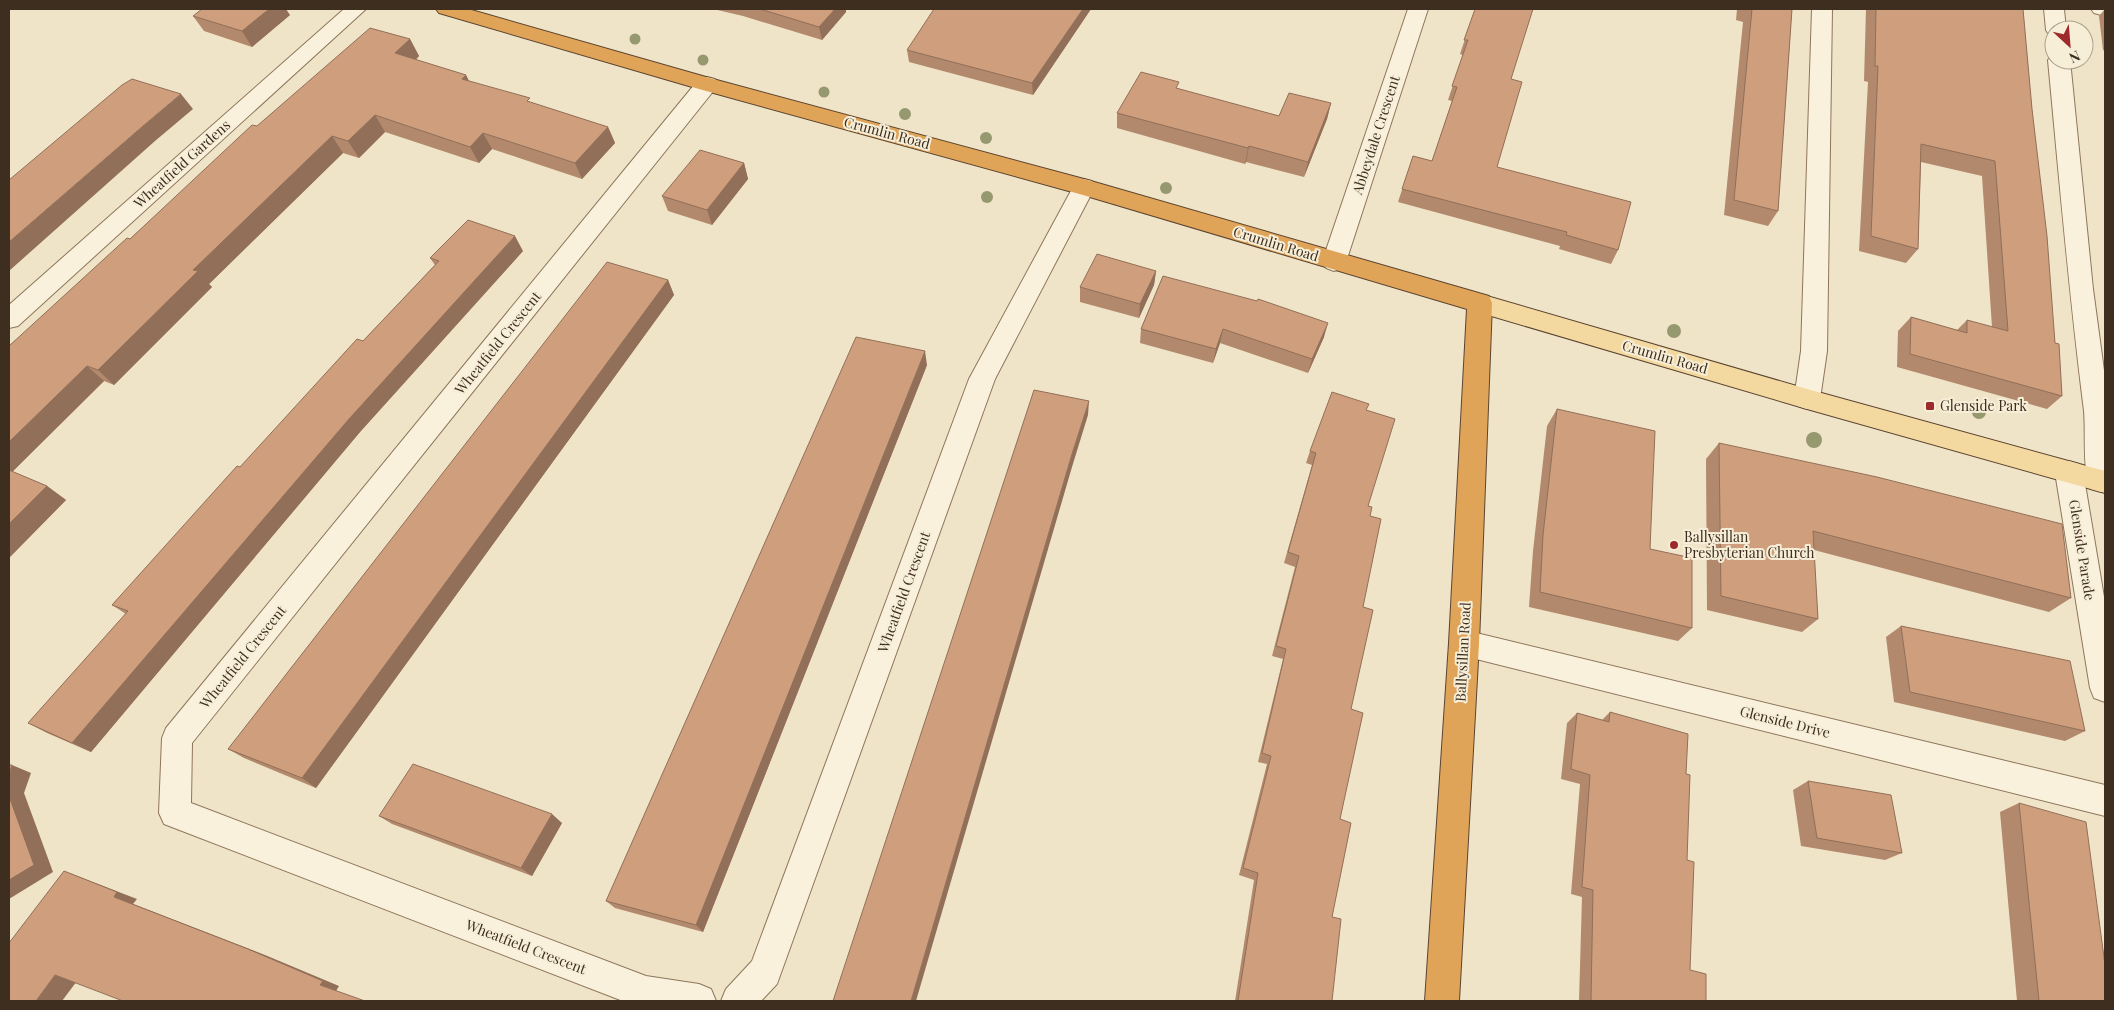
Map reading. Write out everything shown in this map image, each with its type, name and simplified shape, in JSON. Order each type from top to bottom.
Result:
[{"type":"highway","name":"Crumlin Road","points":[[446,9],[708,84],[1084,187],[1334,262],[1480,303]]},
{"type":"highway","name":"Ballysillan Road","points":[[1442,1001],[1464,643],[1480,303]]},
{"type":"main road","name":"Crumlin Road","points":[[1480,303],[1807,399],[2103,482]]},
{"type":"street","name":"Wheatfield Gardens","points":[[9,320],[356,9]]},
{"type":"street","name":"Abbeydale Crescent","points":[[1334,262],[1417,9]]},
{"type":"street","points":[[1807,399],[1814,351],[1822,9]]},
{"type":"street","points":[[2101,9],[2105,10]]},
{"type":"street","points":[[2060,70],[2081,289],[2100,429],[2103,482]]},
{"type":"street","name":"Wheatfield Crescent","points":[[699,1001],[646,993],[175,813],[177,738],[708,84]]},
{"type":"street","name":"Wheatfield Crescent","points":[[738,1001],[765,972],[982,379],[1084,187]]},
{"type":"street","name":"Glenside Parade","points":[[2069,472],[2105,688]]},
{"type":"street","name":"Glenside Drive","points":[[1464,643],[2105,801]]},
{"type":"building","points":[[202,9],[269,9],[242,31],[193,16]]},
{"type":"building","points":[[760,9],[835,9],[819,27]]},
{"type":"building","points":[[934,9],[1083,9],[1032,83],[907,50]]},
{"type":"building","points":[[1475,9],[1533,9],[1511,79],[1522,82],[1497,167],[1631,202],[1618,250],[1566,235],[1567,232],[1402,189],[1413,156],[1432,161],[1457,87],[1452,86],[1468,40],[1464,40]]},
{"type":"building","points":[[1752,9],[1792,9],[1778,211],[1734,200]]},
{"type":"building","points":[[1876,9],[2023,9],[2032,109],[2047,236],[2055,343],[2059,344],[2062,396],[1910,354],[1911,317],[1967,333],[1967,320],[2008,331],[1995,161],[1921,144],[1918,249],[1871,236],[1878,66],[1875,66]]},
{"type":"building","points":[[370,28],[410,39],[395,53],[466,75],[462,79],[530,98],[527,101],[608,127],[575,163],[483,133],[470,147],[375,115],[348,141],[332,136],[193,270],[198,271],[98,370],[87,366],[9,442],[9,346],[127,238],[130,239],[252,125],[257,126]]},
{"type":"building","points":[[1141,72],[1179,82],[1176,88],[1279,116],[1289,93],[1331,103],[1308,162],[1117,113]]},
{"type":"building","points":[[132,79],[181,94],[9,242],[9,180],[122,85]]},
{"type":"building","points":[[700,150],[744,163],[707,210],[662,196]]},
{"type":"building","points":[[468,220],[515,236],[349,419],[72,743],[28,723],[128,611],[112,605],[237,466],[240,467],[357,339],[363,341],[439,261],[430,258]]},
{"type":"building","points":[[1097,254],[1156,271],[1140,304],[1080,287]]},
{"type":"building","points":[[607,262],[668,280],[302,778],[228,749]]},
{"type":"building","points":[[1163,276],[1257,301],[1258,299],[1328,323],[1312,359],[1223,329],[1216,349],[1141,329]]},
{"type":"building","points":[[856,337],[925,351],[696,925],[606,901]]},
{"type":"building","points":[[1034,390],[1089,401],[911,1001],[833,1001]]},
{"type":"building","points":[[1332,392],[1369,404],[1366,410],[1395,419],[1368,506],[1372,507],[1370,516],[1381,519],[1363,607],[1373,610],[1351,709],[1363,713],[1340,819],[1351,823],[1332,917],[1341,919],[1332,1001],[1238,1001],[1258,873],[1243,868],[1271,756],[1262,753],[1286,649],[1276,646],[1299,556],[1288,552],[1316,453],[1310,451]]},
{"type":"building","points":[[1557,409],[1655,431],[1650,549],[1692,558],[1692,628],[1540,592],[1543,535]]},
{"type":"building","points":[[1719,443],[1877,477],[2062,524],[2071,598],[1813,531],[1818,619],[1721,596]]},
{"type":"building","points":[[9,470],[47,486],[9,524]]},
{"type":"building","points":[[1901,626],[2070,661],[2085,731],[1910,692]]},
{"type":"building","points":[[1610,712],[1688,734],[1686,774],[1690,775],[1687,860],[1694,862],[1690,970],[1706,974],[1706,1001],[1591,1001],[1593,890],[1582,887],[1590,775],[1571,769],[1577,713],[1609,722]]},
{"type":"building","points":[[413,764],[552,814],[521,868],[379,816]]},
{"type":"building","points":[[1808,781],[1891,795],[1902,853],[1817,838]]},
{"type":"building","points":[[9,796],[34,865],[9,880]]},
{"type":"building","points":[[2019,803],[2086,822],[2105,965],[2105,1001],[2039,1001]]},
{"type":"building","points":[[64,871],[117,892],[114,897],[248,949],[323,981],[320,985],[365,1001],[123,1001],[55,975],[36,1001],[9,1001],[9,943]]},
{"type":"place","name":"Glenside Park","points":[[1930,406]]},
{"type":"place","name":"Ballysillan Presbyterian Church","points":[[1674,545]]}]
